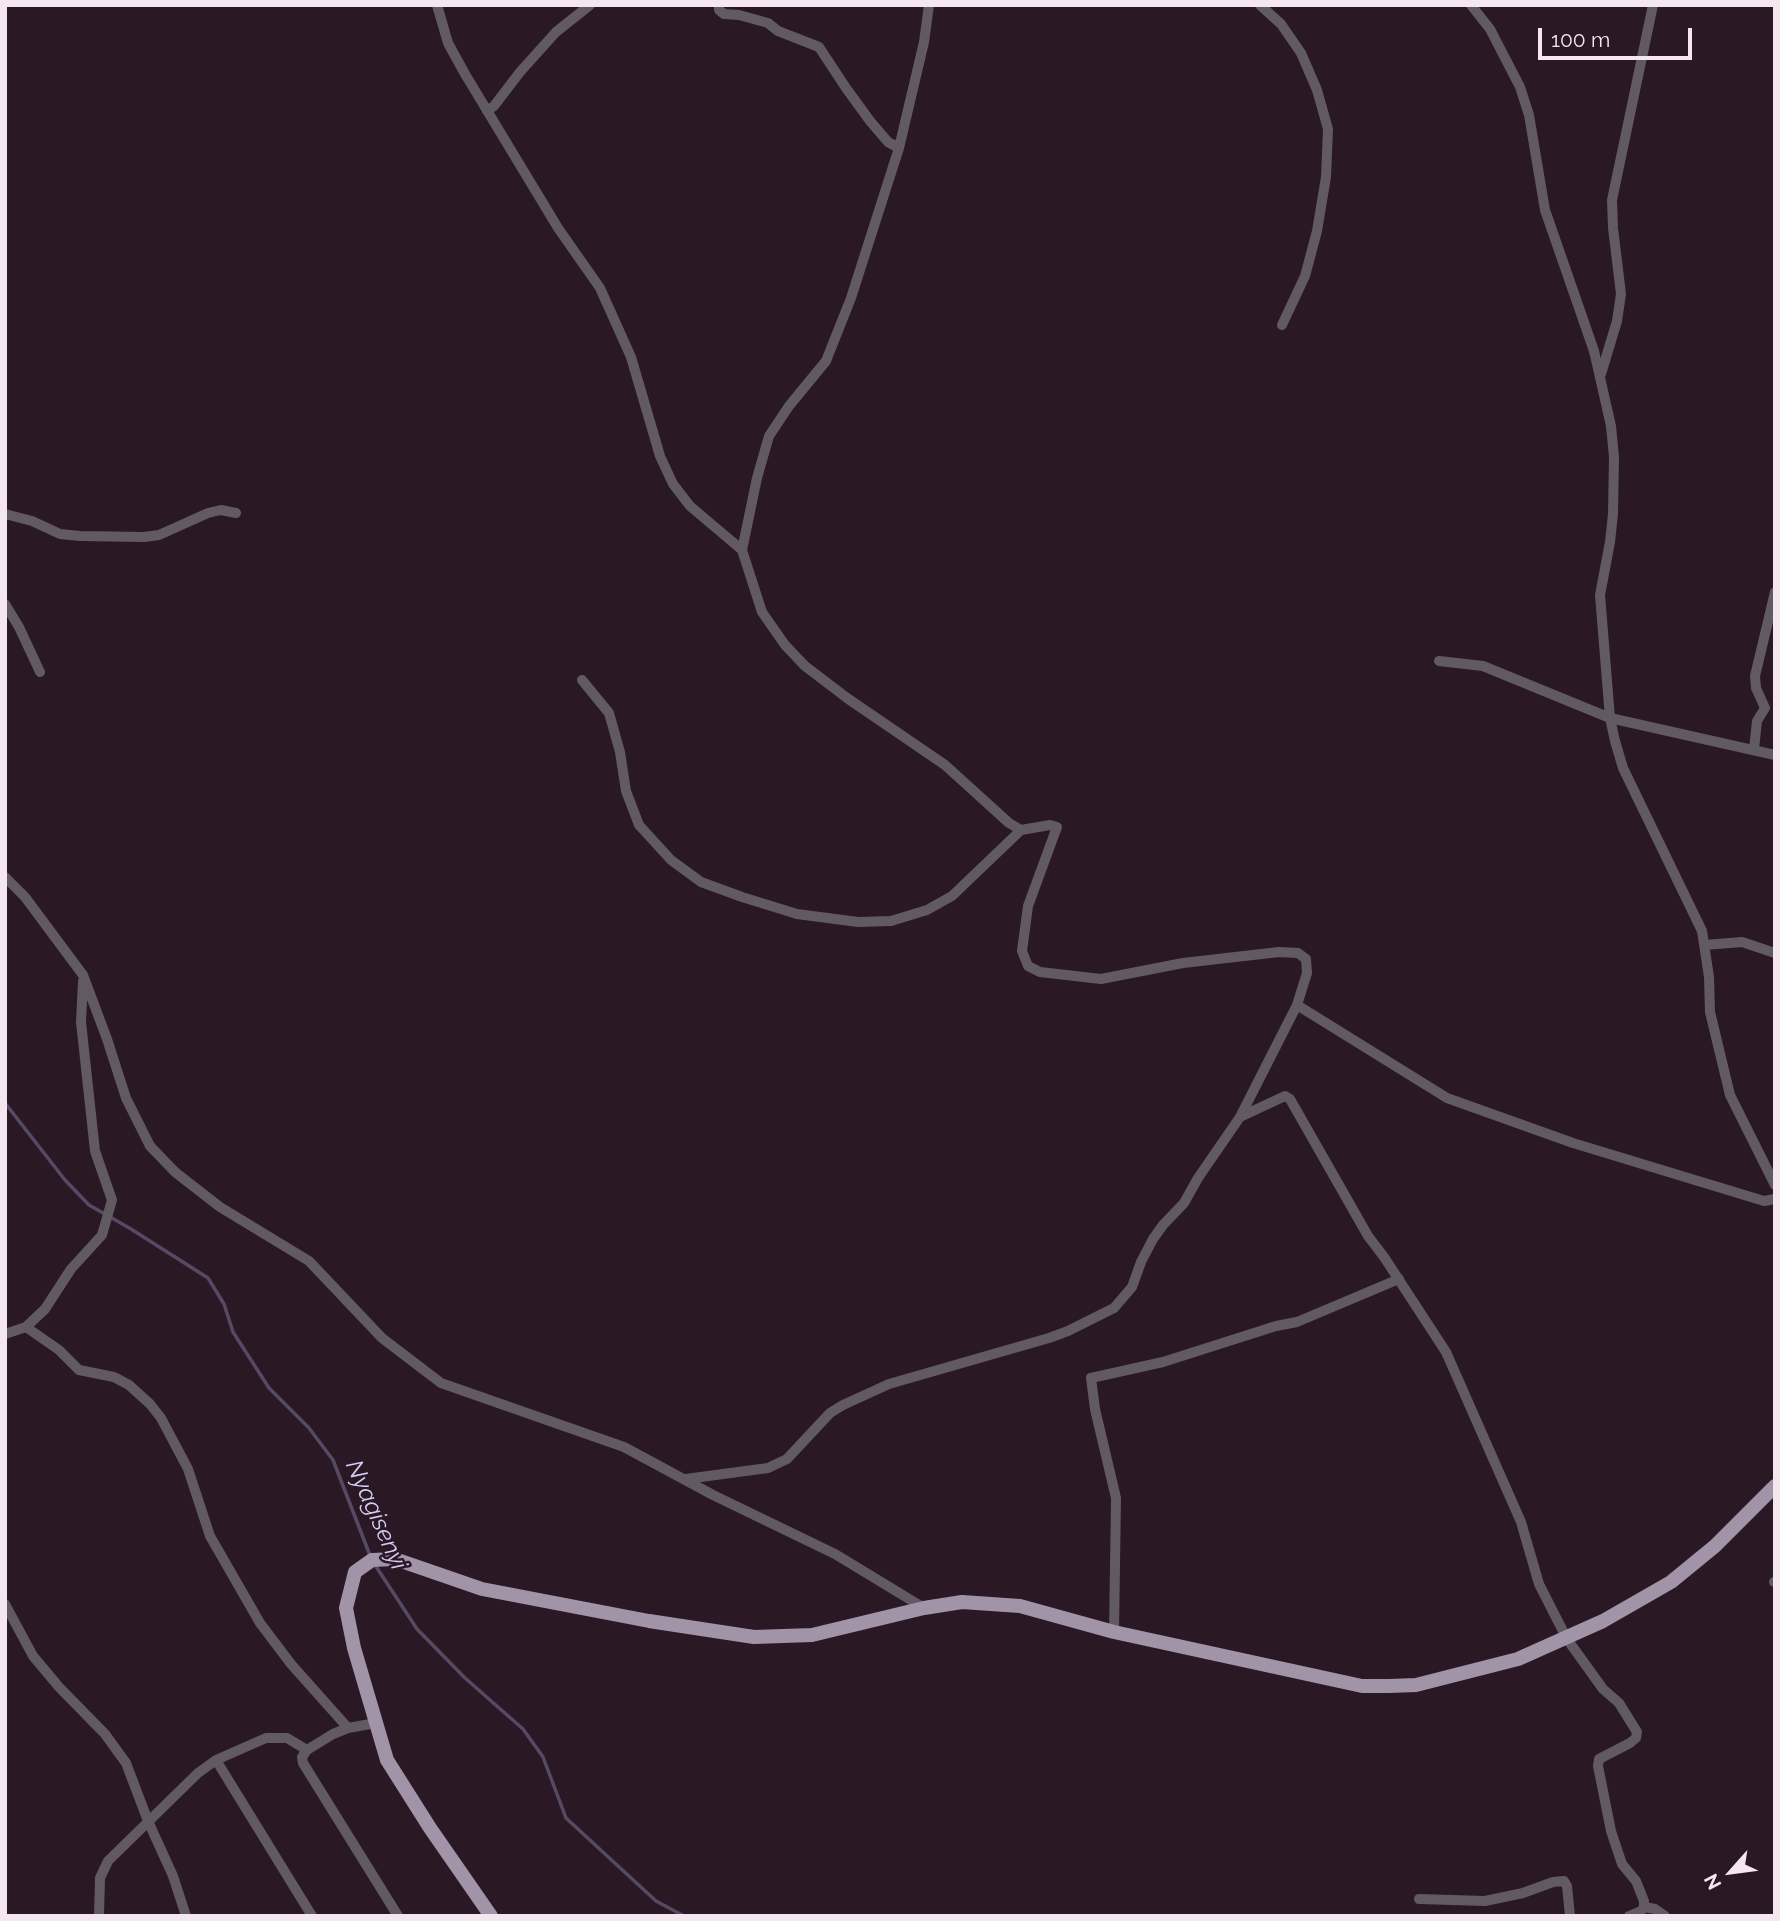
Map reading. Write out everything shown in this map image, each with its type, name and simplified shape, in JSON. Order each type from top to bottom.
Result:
[{"type":"main road","points":[[491,1916],[387,1760],[354,1648],[346,1608],[355,1572],[372,1560],[395,1559],[495,1591],[649,1621],[754,1637],[812,1635],[924,1608],[962,1602],[1020,1606],[1114,1632],[1362,1686],[1416,1685],[1518,1659],[1603,1621],[1671,1582],[1715,1546],[1775,1486]]},
{"type":"street","points":[[438,5],[448,43],[558,228],[600,288],[631,357],[660,456],[673,484],[690,506],[742,550]]},
{"type":"street","points":[[487,111],[556,32],[590,5]]},
{"type":"street","points":[[719,5],[719,10],[724,14],[768,23],[778,31],[820,47],[870,121],[888,142],[899,148]]},
{"type":"street","points":[[929,5],[924,42],[899,148],[851,298],[826,360],[769,436],[742,550],[762,612],[785,645],[805,666],[945,765],[1009,823],[1021,830]]},
{"type":"street","points":[[1260,5],[1281,23],[1301,53],[1317,90],[1328,129],[1326,177],[1317,231],[1304,276],[1282,325]]},
{"type":"street","points":[[1471,5],[1490,29],[1520,87],[1529,115],[1545,210],[1591,340],[1611,426],[1614,457],[1611,542],[1601,595],[1610,719],[1623,768],[1702,931],[1709,977],[1710,1012],[1730,1095],[1775,1185]]},
{"type":"street","points":[[1600,376],[1617,321],[1621,294],[1612,200],[1653,5]]},
{"type":"street","points":[[5,514],[32,521],[60,534],[80,537],[144,537],[159,536],[208,513],[221,510],[236,513]]},
{"type":"street","points":[[1754,750],[1757,721],[1765,708],[1756,688],[1755,676],[1775,592]]},
{"type":"street","points":[[5,604],[40,672]]},
{"type":"street","points":[[1439,662],[1483,666],[1610,719],[1775,755]]},
{"type":"street","points":[[582,680],[609,713],[620,752],[626,791],[639,825],[671,860],[701,882],[797,915],[858,922],[891,921],[927,910],[952,896],[1021,830],[1051,825],[1057,827],[1028,906],[1022,951],[1028,966],[1040,972],[1101,979],[1184,963],[1279,952],[1298,953],[1306,959],[1307,973],[1297,1005],[1240,1117],[1184,1203],[1153,1239],[1132,1287],[1114,1308],[1049,1338],[889,1384],[843,1405],[830,1413],[787,1459],[768,1468],[686,1479]]},
{"type":"street","points":[[5,877],[25,897],[83,975],[126,1098],[150,1146],[175,1172],[220,1207],[309,1261],[382,1338],[440,1383],[624,1447],[713,1496],[835,1554],[924,1608]]},
{"type":"street","points":[[1705,945],[1742,942],[1775,953]]},
{"type":"street","points":[[5,1334],[26,1327],[45,1308],[71,1269],[102,1236],[112,1200],[96,1151],[81,1022],[83,975]]},
{"type":"street","points":[[1297,1005],[1447,1098],[1586,1147],[1764,1201],[1775,1199]]},
{"type":"street","points":[[1240,1117],[1285,1096],[1290,1098],[1368,1236],[1446,1352],[1521,1522],[1539,1584],[1567,1639],[1603,1689],[1619,1703],[1637,1732],[1636,1738],[1630,1743],[1599,1759],[1598,1766],[1611,1831],[1622,1864],[1642,1891],[1644,1907]]},
{"type":"street","points":[[1114,1632],[1116,1498],[1095,1409],[1091,1378],[1163,1362],[1276,1326],[1297,1322],[1399,1279]]},
{"type":"street","points":[[26,1327],[58,1350],[79,1370],[114,1377],[129,1385],[150,1404],[161,1418],[188,1469],[210,1535],[260,1623],[291,1664],[348,1728]]},
{"type":"street","points":[[5,1604],[33,1656],[105,1734],[126,1763],[173,1876],[186,1916]]},
{"type":"street","points":[[376,1723],[348,1728],[307,1750],[302,1757],[303,1763],[398,1916]]},
{"type":"street","points":[[99,1916],[100,1878],[108,1861],[198,1773],[216,1760],[266,1738],[287,1738],[307,1750]]},
{"type":"street","points":[[216,1760],[312,1916]]},
{"type":"street","points":[[1419,1899],[1485,1901],[1563,1881],[1567,1886],[1570,1916]]},
{"type":"street","points":[[1629,1916],[1644,1907],[1655,1909],[1665,1916]]},
{"type":"waterway","name":"Nyagisenyi","points":[[5,1103],[65,1180],[89,1205],[208,1278],[224,1304],[233,1332],[269,1388],[309,1428],[333,1460],[371,1558]]},
{"type":"waterway","name":"Nyagisenyi","points":[[375,1565],[417,1629],[465,1678],[523,1729],[543,1757],[566,1818],[656,1901],[684,1916]]}]
